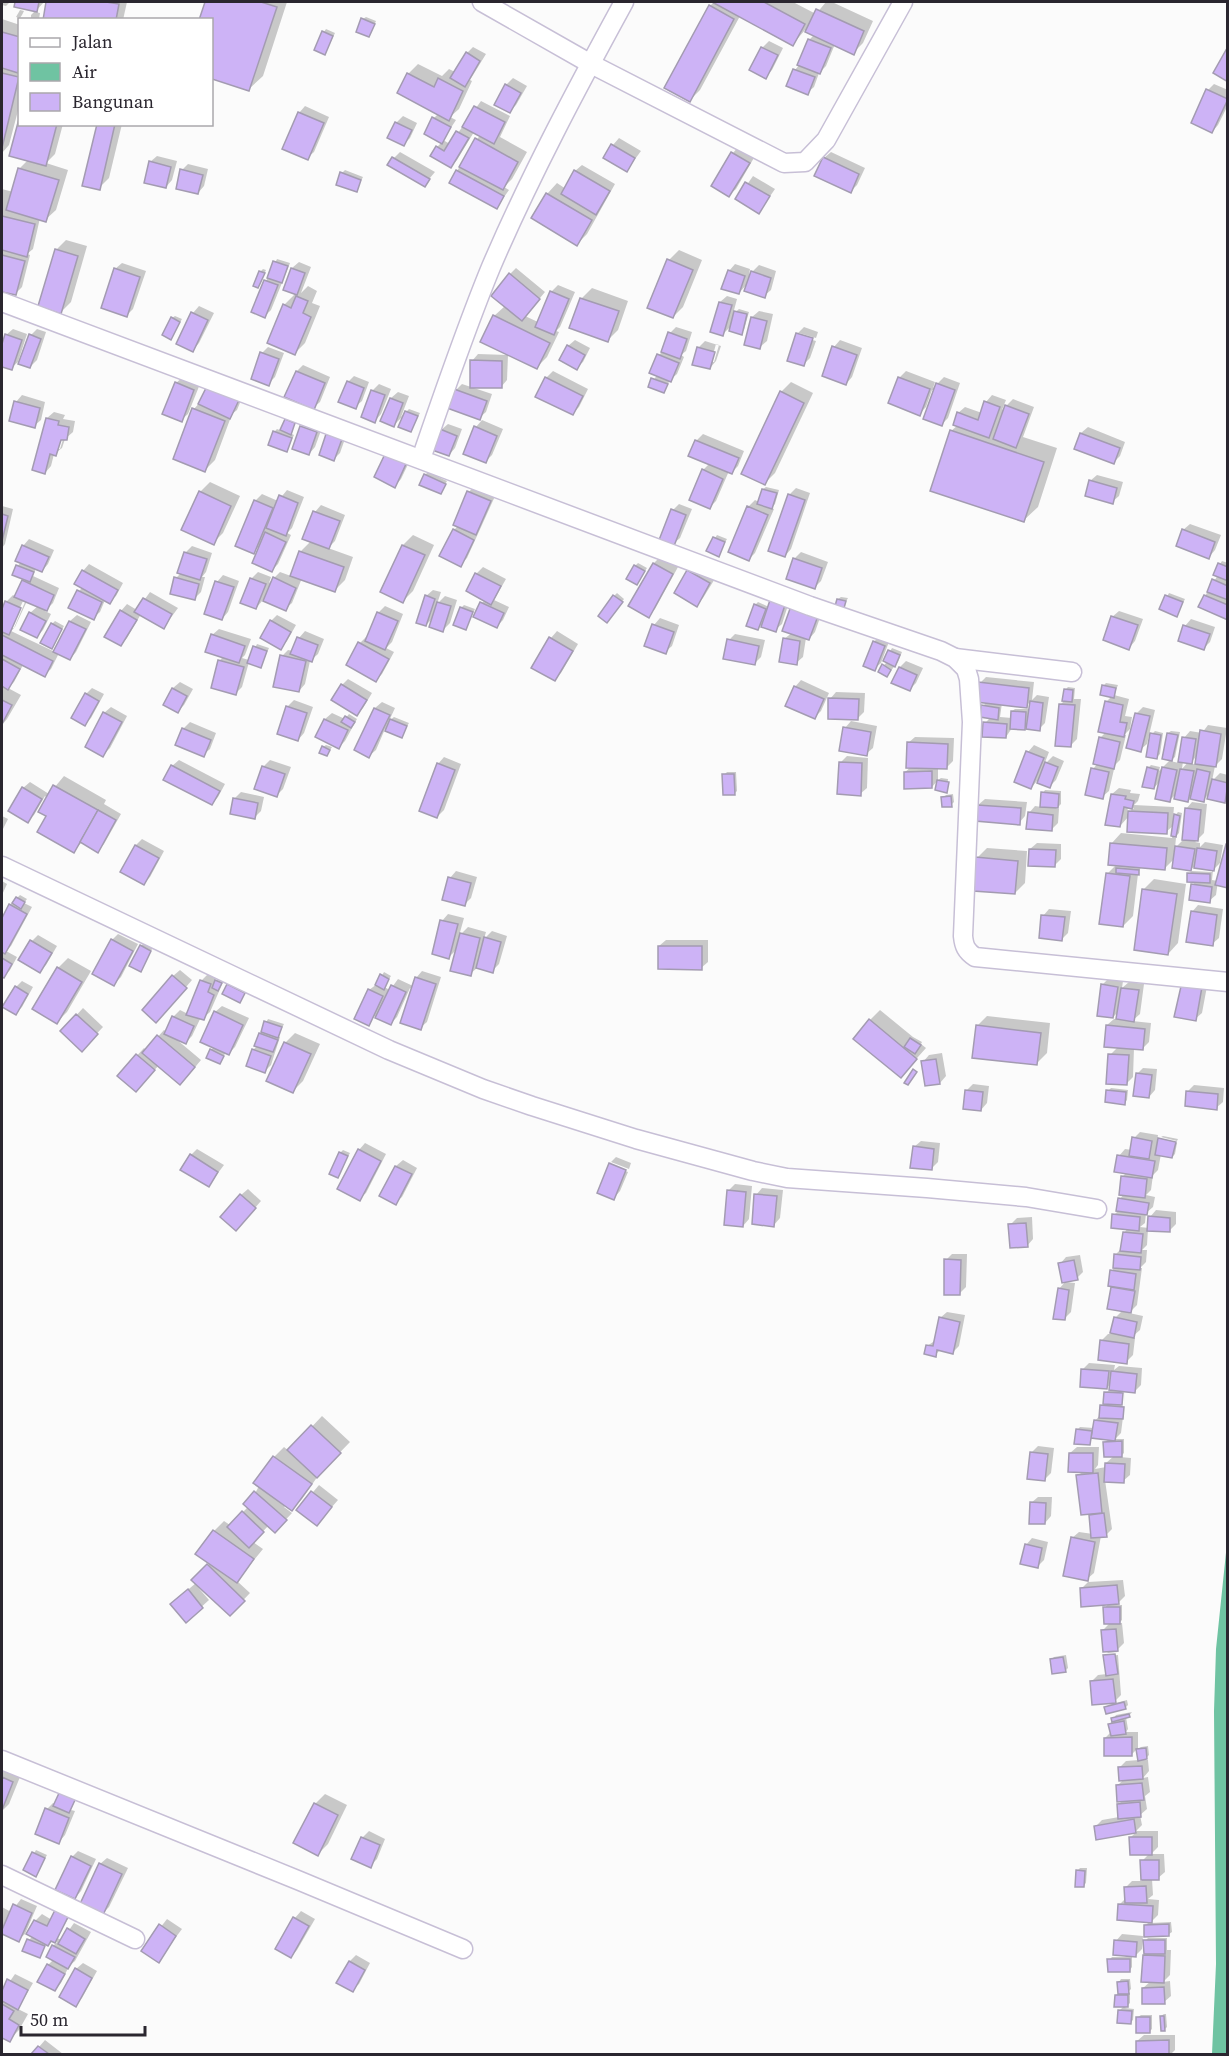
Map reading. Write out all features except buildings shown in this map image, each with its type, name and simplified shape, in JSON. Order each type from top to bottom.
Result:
[{"type":"street","points":[[482,2],[591,64],[784,163],[805,162],[825,140],[903,2]]},
{"type":"street","points":[[421,459],[466,330],[492,265],[564,114],[624,2]]},
{"type":"street","points":[[2,302],[810,606],[941,651],[955,658],[966,669],[969,680],[972,722],[963,936],[964,946],[968,953],[975,957],[1227,982]]},
{"type":"street","points":[[955,658],[1071,672]]},
{"type":"street","points":[[2,866],[423,1066],[553,1113],[709,1159],[787,1178],[986,1193],[1097,1209]]},
{"type":"street","points":[[2,1760],[463,1949]]},
{"type":"street","points":[[2,1875],[135,1939]]},
{"type":"water","points":[[1227,1543],[1228,2054],[1212,2054],[1216,1964],[1214,1711],[1216,1649]]}]
